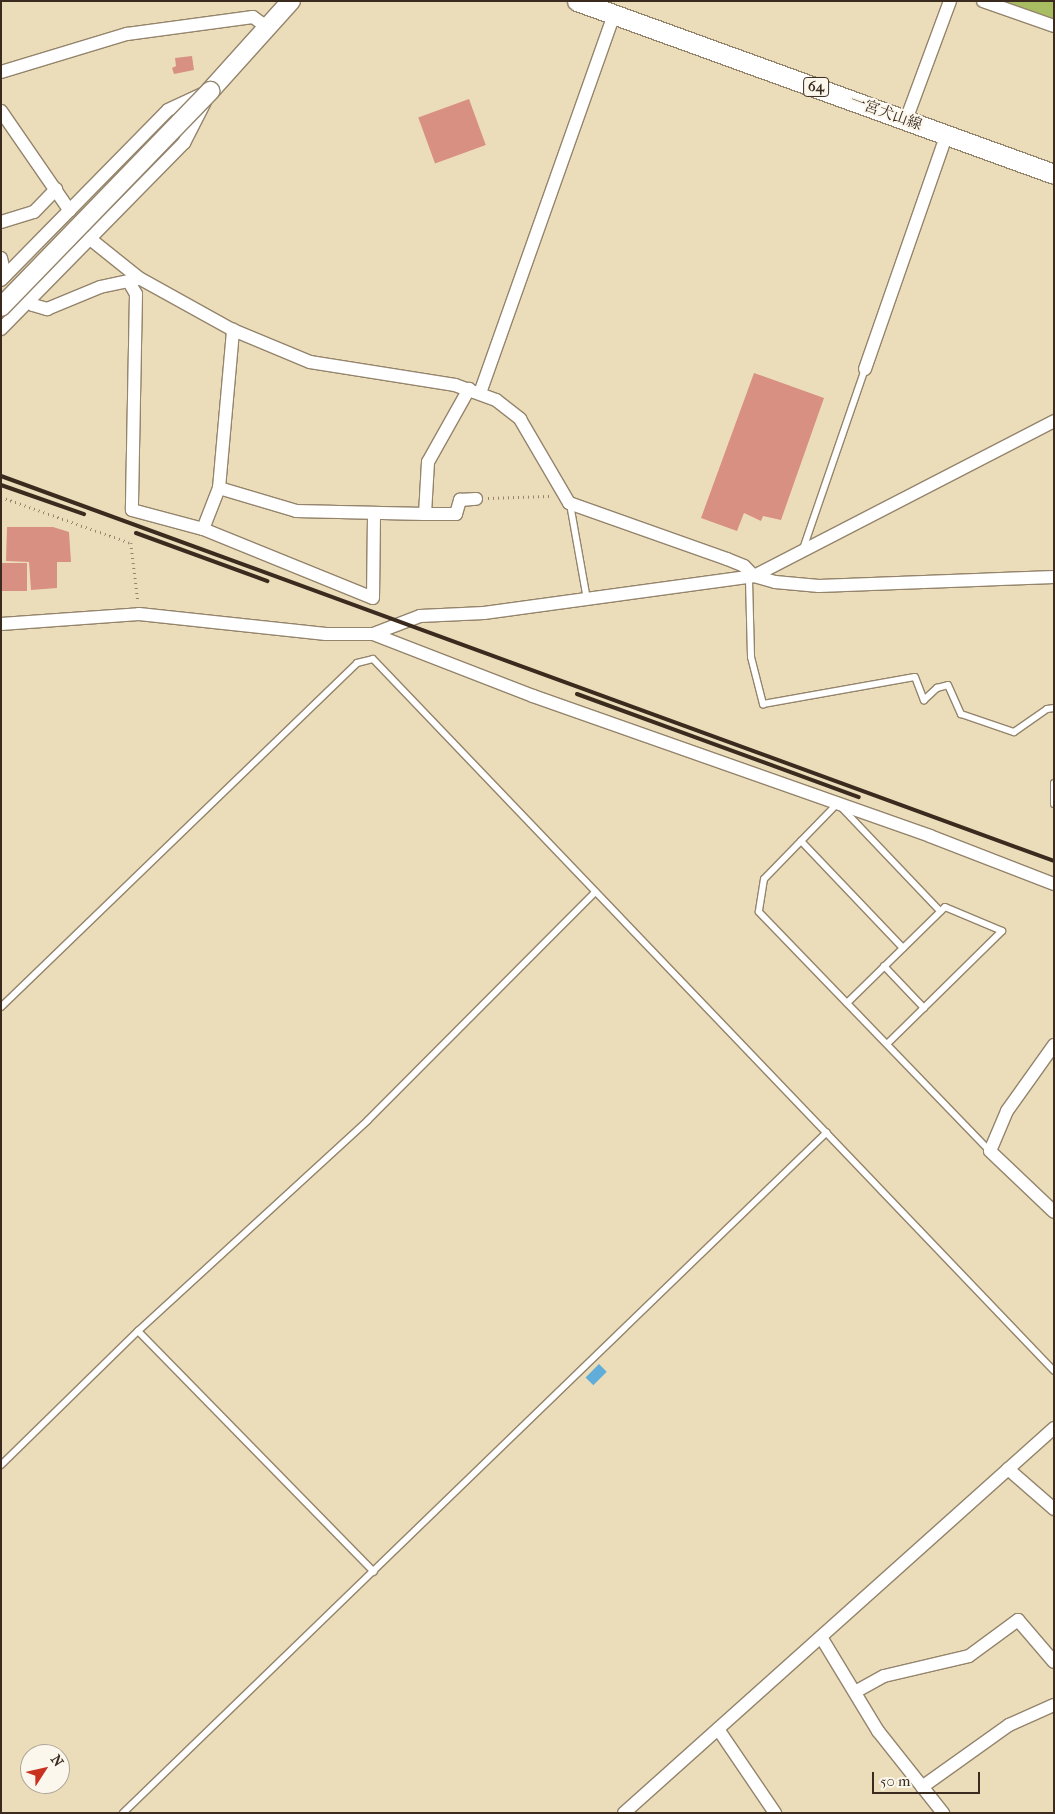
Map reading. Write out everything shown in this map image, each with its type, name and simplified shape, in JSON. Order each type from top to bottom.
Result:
[{"type":"main road","name":"一宮犬山線","points":[[577,1],[1054,174]]},
{"type":"street","points":[[1,307],[210,91],[291,1]]},
{"type":"street","points":[[906,120],[950,1]]},
{"type":"street","points":[[983,1],[1052,24]]},
{"type":"street","points":[[425,514],[428,462],[475,391],[614,15]]},
{"type":"street","points":[[1,72],[127,34],[253,17],[267,27]]},
{"type":"street","points":[[3,278],[168,110],[210,91]]},
{"type":"street","points":[[1,329],[184,143],[210,91]]},
{"type":"street","points":[[1,111],[70,211]]},
{"type":"street","points":[[866,369],[946,136]]},
{"type":"street","points":[[1,222],[34,212],[56,189]]},
{"type":"street","points":[[89,238],[134,280],[233,330],[310,362],[475,391],[496,400],[520,419],[567,499],[727,559],[744,566],[754,576],[775,582],[819,586],[1054,577]]},
{"type":"street","points":[[1,258],[3,278]]},
{"type":"street","points":[[29,299],[33,305],[47,309],[100,287],[134,280]]},
{"type":"street","points":[[134,280],[136,294],[132,510],[203,529],[372,598],[374,515]]},
{"type":"street","points":[[203,529],[218,488],[233,330]]},
{"type":"street","points":[[1,624],[139,614],[326,634],[373,634],[420,616],[484,613],[754,576],[1054,421]]},
{"type":"street","points":[[218,488],[296,511],[374,515],[456,514],[460,500],[476,499]]},
{"type":"street","points":[[373,634],[533,696],[838,806],[930,836],[1054,884]]},
{"type":"street","points":[[1054,1045],[1007,1111],[990,1151],[1054,1212]]},
{"type":"street","points":[[624,1813],[1054,1428]]},
{"type":"street","points":[[1008,1468],[1054,1509]]},
{"type":"street","points":[[855,1692],[884,1676],[969,1656],[1018,1620],[1054,1662]]},
{"type":"street","points":[[821,1637],[882,1737],[943,1813]]},
{"type":"street","points":[[922,1787],[1009,1725],[1054,1705]]},
{"type":"street","points":[[718,1729],[775,1813]]},
{"type":"lane","points":[[802,550],[866,369]]},
{"type":"lane","points":[[567,499],[587,599]]},
{"type":"lane","points":[[754,576],[749,580],[751,657],[764,704],[915,677],[924,700],[937,688],[948,685],[961,714],[1014,732],[1047,709],[1054,708]]},
{"type":"lane","points":[[1,1007],[357,663],[373,659],[1054,1371]]},
{"type":"lane","points":[[1054,784],[1054,804]]},
{"type":"lane","points":[[940,911],[838,806],[764,879],[759,912],[990,1151]]},
{"type":"lane","points":[[801,841],[903,948]]},
{"type":"lane","points":[[1,1465],[138,1331],[368,1120],[595,892]]},
{"type":"lane","points":[[847,1003],[945,907],[1002,931],[887,1044]]},
{"type":"lane","points":[[884,966],[924,1008]]},
{"type":"lane","points":[[123,1813],[827,1132]]},
{"type":"lane","points":[[138,1331],[374,1572]]},
{"type":"path","points":[[1,498],[131,543],[139,614]]},
{"type":"path","points":[[476,499],[567,499]]},
{"type":"green space","points":[[983,1],[1054,1],[1054,22]]},
{"type":"water","points":[[599,1364],[607,1372],[593,1385],[586,1377]]},
{"type":"building","points":[[192,56],[194,70],[174,74],[172,68],[176,66],[175,58]]},
{"type":"building","points":[[469,99],[486,145],[435,164],[418,117]]},
{"type":"building","points":[[754,373],[824,398],[781,520],[763,516],[761,521],[744,513],[737,531],[701,518]]},
{"type":"building","points":[[7,527],[53,527],[69,532],[71,562],[57,562],[57,588],[31,590],[29,562],[6,561]]},
{"type":"building","points":[[1,563],[27,563],[27,591],[1,591]]},
{"type":"railway","points":[[1,476],[1054,861]]},
{"type":"railway","points":[[1,485],[84,514]]},
{"type":"railway","points":[[136,533],[267,581]]},
{"type":"railway","points":[[577,694],[859,797]]}]
